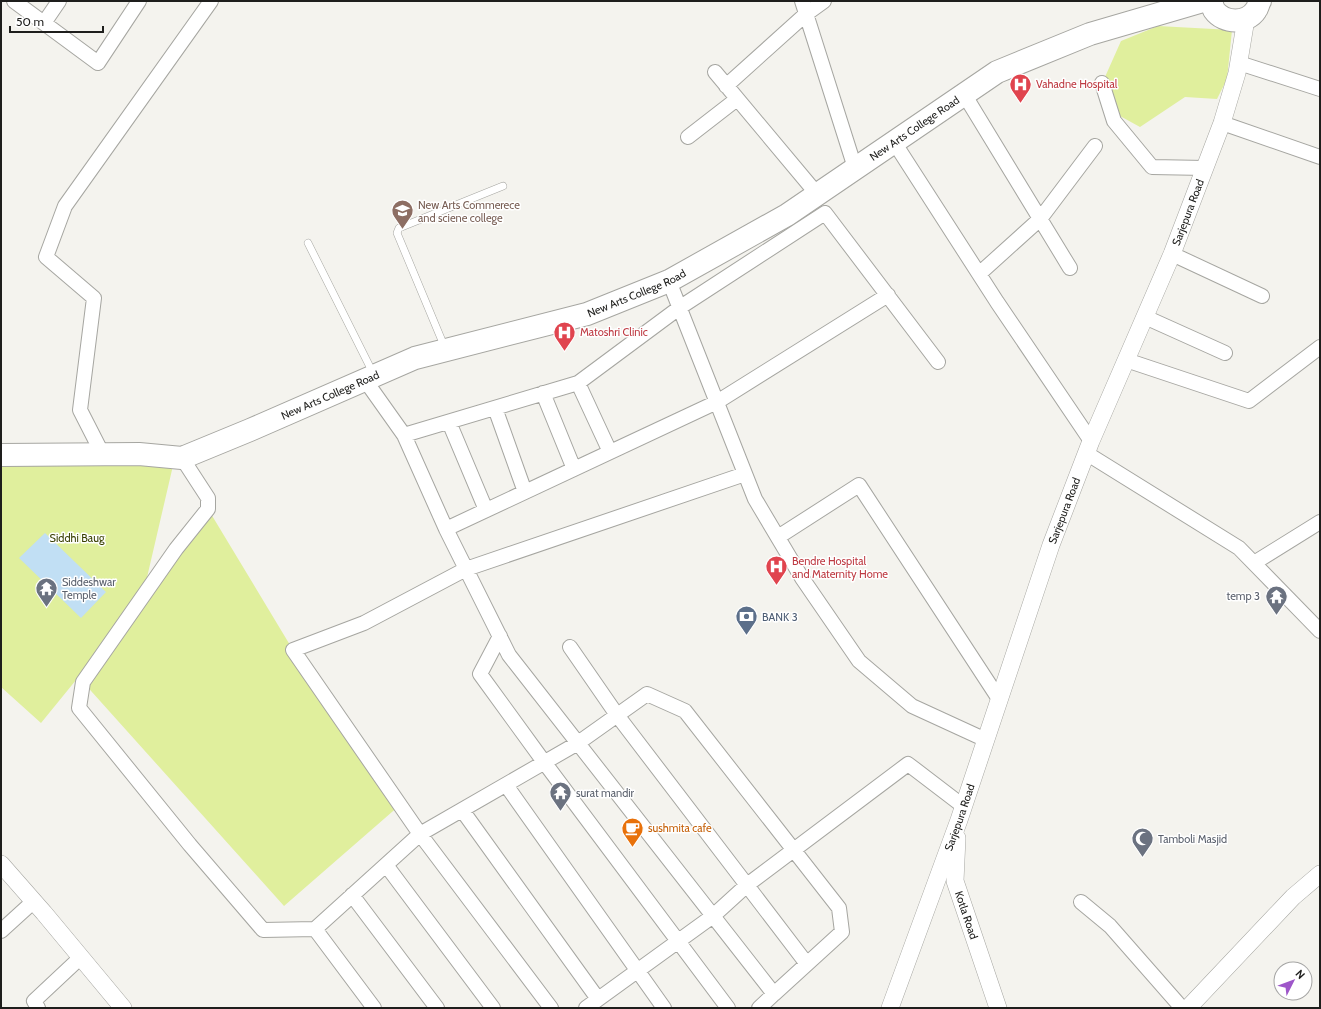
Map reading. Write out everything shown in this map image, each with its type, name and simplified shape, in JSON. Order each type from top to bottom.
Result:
[{"type":"main road","name":"New Arts College Road","points":[[1,455],[139,454],[182,458],[415,358],[587,314],[669,281],[787,215],[997,72],[1090,34],[1203,1]]},
{"type":"main road","points":[[1211,1],[1214,10],[1223,18],[1235,21],[1246,19],[1256,11],[1260,1]]},
{"type":"street","points":[[14,1],[98,63],[139,1]]},
{"type":"street","points":[[44,23],[59,1]]},
{"type":"street","points":[[103,455],[80,410],[94,298],[46,257],[65,206],[211,1]]},
{"type":"street","points":[[726,86],[804,7],[824,1]]},
{"type":"street","points":[[804,7],[855,168]]},
{"type":"street","name":"Sarjepura Road","points":[[890,1008],[961,813],[1051,545],[1089,447],[1172,254],[1222,123],[1239,63],[1246,19]]},
{"type":"street","points":[[1239,63],[1320,90]]},
{"type":"street","points":[[715,72],[817,194]]},
{"type":"street","points":[[1102,83],[1114,121],[1152,167],[1205,168]]},
{"type":"street","points":[[964,94],[1070,268]]},
{"type":"street","points":[[688,137],[737,99]]},
{"type":"street","points":[[1222,123],[1320,157]]},
{"type":"street","points":[[894,142],[1089,447],[1239,548],[1320,631]]},
{"type":"street","points":[[979,274],[1040,219],[1095,146]]},
{"type":"street","points":[[404,435],[578,383],[679,308],[825,213],[938,362]]},
{"type":"street","points":[[1172,254],[1262,296]]},
{"type":"street","points":[[669,281],[754,499],[802,578],[859,661],[912,706],[986,740]]},
{"type":"street","points":[[446,529],[717,402],[888,295]]},
{"type":"street","points":[[1145,317],[1225,353]]},
{"type":"street","points":[[1126,360],[1249,402],[1320,347]]},
{"type":"street","points":[[369,378],[404,435],[446,529],[509,655],[774,994]]},
{"type":"street","points":[[578,383],[610,452]]},
{"type":"street","points":[[543,393],[574,469]]},
{"type":"street","points":[[495,408],[525,492]]},
{"type":"street","points":[[449,422],[486,510]]},
{"type":"street","points":[[182,458],[208,498],[208,509],[176,549],[83,682],[79,708],[190,845],[263,930],[315,929],[420,834],[578,743],[646,694],[685,711],[839,908],[842,932],[759,1008]]},
{"type":"street","points":[[551,1008],[420,834],[293,650],[364,623],[466,569],[745,474]]},
{"type":"street","points":[[778,537],[859,485],[999,699]]},
{"type":"street","points":[[1254,563],[1320,522]]},
{"type":"street","points":[[500,636],[480,674],[728,1008]]},
{"type":"street","points":[[570,647],[617,715],[807,964]]},
{"type":"street","points":[[586,1008],[713,916],[747,885],[793,849],[908,764],[961,813]]},
{"type":"street","points":[[506,784],[664,1008]]},
{"type":"street","points":[[462,810],[598,999]]},
{"type":"street","name":"Kotla Road","points":[[961,813],[955,881],[998,1008]]},
{"type":"street","points":[[1,864],[34,901],[123,1008]]},
{"type":"street","points":[[386,865],[493,1008]]},
{"type":"street","points":[[1188,1008],[1293,897],[1320,874]]},
{"type":"street","points":[[352,896],[438,1008]]},
{"type":"street","points":[[1,931],[34,901]]},
{"type":"street","points":[[1081,902],[1110,926],[1182,1008]]},
{"type":"street","points":[[315,929],[374,1008]]},
{"type":"street","points":[[38,1008],[34,1001],[81,957]]},
{"type":"lane","points":[[446,350],[397,233],[399,228],[503,186]]},
{"type":"lane","points":[[308,243],[369,378]]},
{"type":"green space","points":[[1158,26],[1232,30],[1227,79],[1217,99],[1185,97],[1140,127],[1120,116],[1105,77],[1121,41]]},
{"type":"green space","name":"Siddhi Baug","points":[[175,457],[142,599],[41,723],[1,687],[1,463]]},
{"type":"green space","points":[[208,509],[293,650],[400,805],[284,906],[83,682]]},
{"type":"water","points":[[45,533],[106,592],[81,618],[19,558]]},
{"type":"place","name":"Vahadne Hospital","points":[[1020,104]]},
{"type":"place","name":"New Arts Commerece and sciene college","points":[[403,230]]},
{"type":"place","name":"Matoshri Clinic","points":[[564,352]]},
{"type":"place","name":"Bendre Hospital and Maternity Home","points":[[777,586]]},
{"type":"place","name":"Siddeshwar Temple","points":[[47,608]]},
{"type":"place","name":"temp 3","points":[[1276,616]]},
{"type":"place","name":"BANK 3","points":[[747,636]]},
{"type":"place","name":"surat mandir","points":[[561,812]]},
{"type":"place","name":"sushmita cafe","points":[[632,848]]},
{"type":"place","name":"Tamboli Masjid","points":[[1142,858]]}]
